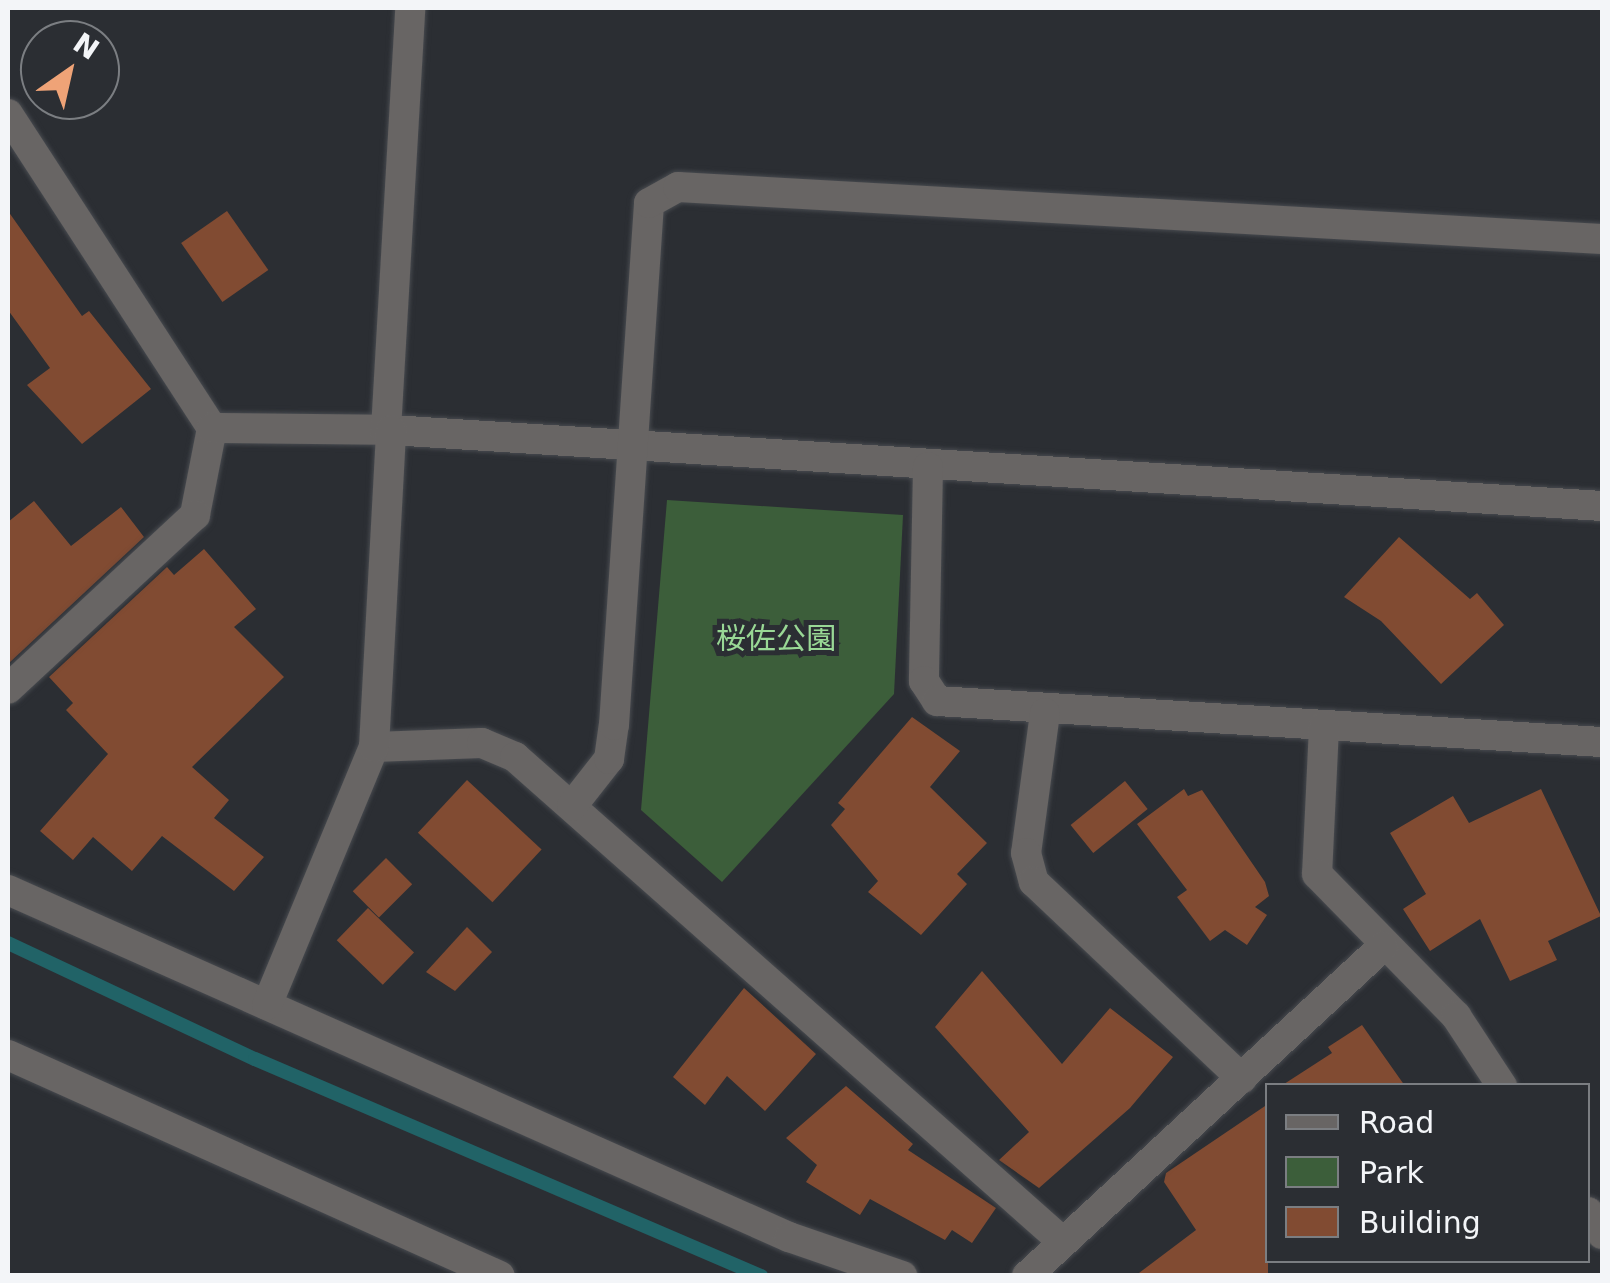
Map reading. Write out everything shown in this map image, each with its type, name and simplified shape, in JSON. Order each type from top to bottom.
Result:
[{"type":"street","points":[[267,1005],[374,748],[410,8]]},
{"type":"street","points":[[8,114],[212,428],[195,516],[8,689]]},
{"type":"street","points":[[572,806],[610,759],[634,447],[643,235],[649,203],[678,187],[1602,240]]},
{"type":"street","points":[[212,428],[389,430],[928,467],[1602,506]]},
{"type":"street","points":[[928,467],[928,693],[937,702],[1045,713],[1602,742]]},
{"type":"street","points":[[1045,713],[1026,853],[1034,882],[1242,1079]]},
{"type":"street","points":[[1324,727],[1318,874],[1383,946],[1456,1016],[1500,1083]]},
{"type":"street","points":[[374,748],[482,743],[515,758],[1063,1242]]},
{"type":"street","points":[[8,890],[789,1237],[902,1276]]},
{"type":"street","points":[[1027,1276],[1383,946]]},
{"type":"street","points":[[8,1055],[500,1276]]},
{"type":"green space","name":"桜佐公園","points":[[667,500],[903,515],[894,694],[722,882],[641,810]]},
{"type":"building","points":[[8,211],[82,316],[89,311],[151,389],[82,444],[27,385],[50,368],[8,310]]},
{"type":"building","points":[[227,211],[268,270],[222,302],[181,243]]},
{"type":"building","points":[[34,501],[71,546],[121,507],[144,537],[8,664],[8,522]]},
{"type":"building","points":[[1399,537],[1470,599],[1477,593],[1504,625],[1441,684],[1381,621],[1344,597]]},
{"type":"building","points":[[204,549],[256,609],[234,627],[284,677],[192,767],[229,800],[214,818],[264,857],[234,891],[162,836],[132,871],[93,837],[73,860],[40,831],[108,754],[66,710],[73,703],[49,677],[167,567],[174,575]]},
{"type":"building","points":[[912,717],[960,751],[930,787],[987,843],[957,874],[967,884],[921,935],[868,892],[878,881],[831,825],[845,809],[838,803]]},
{"type":"building","points":[[467,780],[542,850],[492,902],[418,833]]},
{"type":"building","points":[[1125,781],[1148,809],[1093,853],[1071,825]]},
{"type":"building","points":[[1184,789],[1188,796],[1202,790],[1265,882],[1269,896],[1255,907],[1267,915],[1247,945],[1225,930],[1210,941],[1177,897],[1187,890],[1137,824]]},
{"type":"building","points":[[1541,789],[1601,916],[1548,941],[1557,960],[1510,981],[1480,919],[1430,951],[1403,909],[1426,894],[1390,833],[1453,796],[1469,823]]},
{"type":"building","points":[[386,858],[412,884],[379,917],[353,891]]},
{"type":"building","points":[[368,908],[414,952],[383,985],[337,940]]},
{"type":"building","points":[[467,927],[492,952],[455,991],[426,972]]},
{"type":"building","points":[[982,971],[1062,1064],[1110,1008],[1173,1057],[1130,1108],[1039,1188],[999,1160],[1029,1132],[935,1027]]},
{"type":"building","points":[[744,988],[816,1054],[765,1111],[727,1076],[705,1105],[673,1077]]},
{"type":"building","points":[[1362,1025],[1403,1083],[1286,1083],[1332,1053],[1328,1047]]},
{"type":"building","points":[[846,1086],[913,1144],[908,1150],[996,1208],[972,1243],[952,1230],[945,1240],[870,1199],[860,1215],[806,1182],[817,1165],[786,1138]]},
{"type":"building","points":[[1265,1106],[1268,1276],[1135,1276],[1196,1230],[1164,1182],[1166,1173]]},
{"type":"waterway","points":[[8,943],[255,1059],[761,1276]]}]
